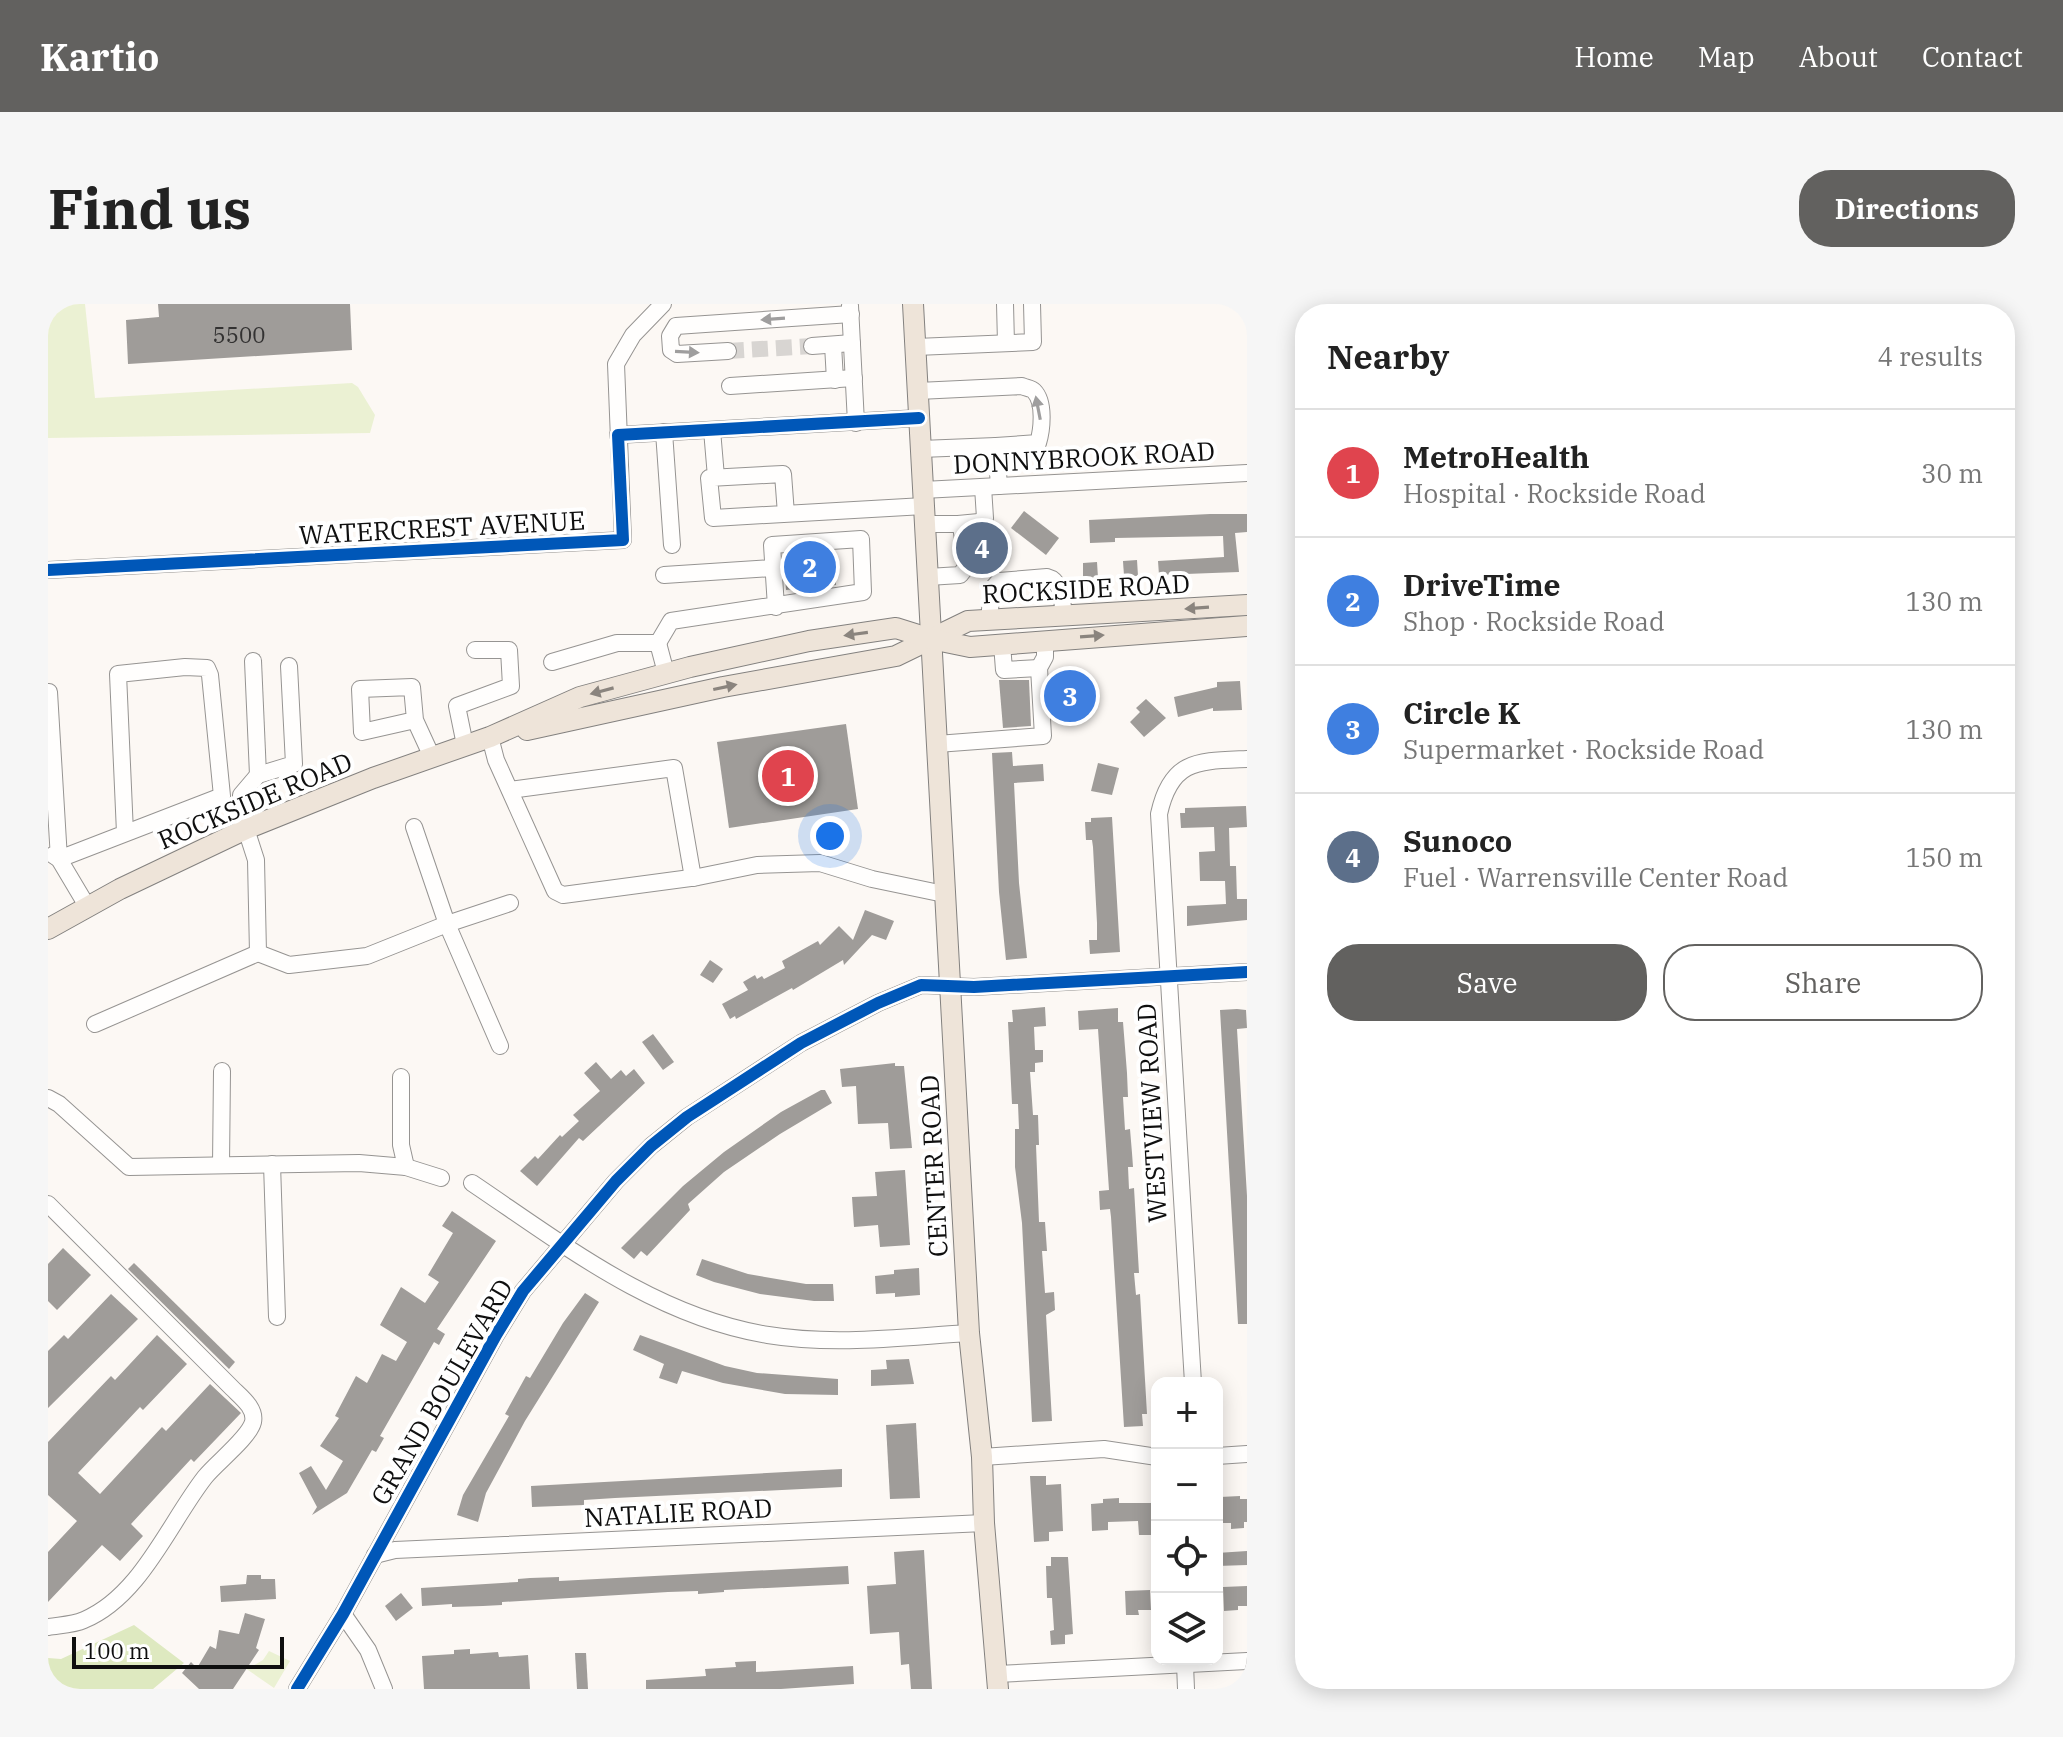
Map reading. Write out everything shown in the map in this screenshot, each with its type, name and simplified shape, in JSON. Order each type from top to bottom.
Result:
[{"type":"main road","name":"CENTER ROAD","points":[[913,304],[969,1333],[982,1457],[984,1523],[998,1681]]},
{"type":"main road","name":"ROCKSIDE ROAD","points":[[48,929],[87,906],[246,829],[490,737],[723,687],[896,656],[968,621],[1247,605]]},
{"type":"main road","name":"ROCKSIDE ROAD","points":[[490,737],[580,697],[666,673],[809,641],[896,628],[970,647],[1247,626]]},
{"type":"street","points":[[663,304],[633,335],[616,364],[618,435],[919,418]]},
{"type":"street","points":[[1005,304],[1006,343]]},
{"type":"street","points":[[916,347],[1033,342],[1032,304]]},
{"type":"street","points":[[728,351],[677,354],[671,350],[670,336],[676,326],[850,309],[856,423]]},
{"type":"street","points":[[812,346],[852,343]]},
{"type":"street","points":[[833,345],[835,380]]},
{"type":"street","points":[[730,386],[854,378]]},
{"type":"street","points":[[918,391],[1022,386],[1034,391],[1040,403],[1041,433],[1038,443],[921,449]]},
{"type":"street","points":[[712,430],[716,477]]},
{"type":"street","points":[[664,432],[672,545]]},
{"type":"street","name":"WATERCREST AVENUE","points":[[48,570],[623,540],[618,435]]},
{"type":"street","points":[[958,524],[979,522],[985,518],[996,446]]},
{"type":"street","name":"DONNYBROOK ROAD","points":[[924,507],[991,486],[1247,473]]},
{"type":"street","points":[[786,514],[783,474],[709,478],[713,518],[924,507],[961,526],[967,566],[960,575],[928,577]]},
{"type":"street","points":[[666,673],[658,643],[671,621],[776,607],[863,592],[861,539],[772,545],[776,607]]},
{"type":"street","points":[[664,575],[773,568]]},
{"type":"street","points":[[989,620],[992,589],[999,581],[1047,577],[1058,584],[1064,617]]},
{"type":"street","points":[[937,744],[1043,736],[1039,668],[1045,657],[1045,640]]},
{"type":"street","points":[[552,662],[617,643],[658,643]]},
{"type":"street","points":[[1002,644],[1004,670],[1039,668]]},
{"type":"street","points":[[465,745],[457,706],[511,686],[509,650],[475,650]]},
{"type":"street","points":[[253,661],[258,775]]},
{"type":"street","points":[[53,856],[125,833],[222,796],[241,795],[258,775],[294,764],[289,666]]},
{"type":"street","points":[[125,833],[118,674],[185,667],[207,668],[222,796]]},
{"type":"street","points":[[49,692],[53,856],[87,906]]},
{"type":"street","points":[[415,720],[432,757]]},
{"type":"street","points":[[490,737],[496,760],[555,891],[563,895],[693,878],[757,865],[820,863],[872,879],[944,894]]},
{"type":"street","name":"WESTVIEW ROAD","points":[[1193,1377],[1159,814],[1163,793],[1173,777],[1190,766],[1211,760],[1247,759]]},
{"type":"street","points":[[510,790],[674,768],[693,878]]},
{"type":"street","points":[[241,795],[246,829],[256,860],[258,953]]},
{"type":"street","points":[[414,827],[447,924],[500,1046]]},
{"type":"street","points":[[95,1024],[258,953],[289,965],[367,956],[510,903]]},
{"type":"street","name":"GRAND BOULEVARD","points":[[297,1689],[343,1614],[523,1291],[616,1181],[651,1146],[687,1117],[801,1043],[915,987],[950,984],[974,987],[1247,972]]},
{"type":"street","points":[[221,1165],[222,1071]]},
{"type":"street","points":[[401,1077],[401,1145],[406,1167]]},
{"type":"street","points":[[48,1098],[59,1104],[129,1167],[359,1163],[406,1167],[441,1178]]},
{"type":"street","points":[[272,1164],[277,1317]]},
{"type":"street","points":[[472,1183],[563,1245],[634,1288],[689,1314],[742,1330],[770,1336],[843,1341],[969,1333]]},
{"type":"street","points":[[48,1204],[241,1397],[250,1407],[254,1419],[250,1431],[203,1480],[139,1577],[86,1620],[48,1627]]},
{"type":"street","points":[[982,1457],[1104,1449],[1151,1456]]},
{"type":"street","points":[[1223,1456],[1247,1454]]},
{"type":"street","name":"NATALIE ROAD","points":[[375,1555],[395,1550],[984,1523]]},
{"type":"street","points":[[343,1614],[368,1650],[384,1689]]},
{"type":"street","points":[[1223,1662],[1247,1661]]},
{"type":"street","points":[[998,1681],[1174,1665]]},
{"type":"street","points":[[1185,1665],[1186,1689]]},
{"type":"green space","points":[[48,304],[85,304],[95,398],[352,383],[358,387],[375,415],[370,433],[48,438]]},
{"type":"green space","points":[[134,1625],[184,1663],[153,1689],[48,1689],[48,1658],[61,1659]]},
{"type":"green space","points":[[269,1651],[290,1661],[274,1688],[232,1659],[251,1667],[263,1660]]},
{"type":"building","points":[[158,304],[350,304],[352,350],[128,364],[126,320],[159,317]]},
{"type":"building","points":[[1024,511],[1059,538],[1046,555],[1011,528]]},
{"type":"building","points":[[1247,514],[1247,532],[1235,533],[1239,572],[1159,575],[1158,561],[1224,557],[1223,536],[1115,538],[1115,542],[1090,543],[1089,520]]},
{"type":"building","points":[[835,552],[836,585],[786,590],[784,555]]},
{"type":"building","points":[[1137,560],[1138,576],[1124,576],[1123,561]]},
{"type":"building","points":[[1097,562],[1098,578],[1083,578],[1083,563]]},
{"type":"building","points":[[1083,675],[1086,716],[1057,719],[1054,676]]},
{"type":"building","points":[[999,680],[1029,680],[1031,726],[1003,728]]},
{"type":"building","points":[[1240,681],[1242,710],[1213,711],[1213,708],[1178,717],[1174,697],[1217,687],[1217,682]]},
{"type":"building","points":[[1146,699],[1166,718],[1144,737],[1130,722],[1140,712],[1136,708]]},
{"type":"building","points":[[846,724],[858,809],[729,828],[717,742]]},
{"type":"building","points":[[1012,752],[1013,766],[1043,764],[1044,781],[1014,783],[1019,883],[1027,958],[1006,960],[992,753]]},
{"type":"building","points":[[1098,763],[1119,768],[1112,795],[1091,791]]},
{"type":"building","points":[[1246,806],[1247,827],[1229,828],[1230,866],[1236,866],[1237,899],[1247,899],[1247,920],[1187,926],[1187,906],[1226,904],[1225,881],[1200,881],[1199,852],[1215,851],[1214,827],[1181,828],[1180,813],[1185,813],[1185,808]]},
{"type":"building","points":[[1112,817],[1120,952],[1090,954],[1089,940],[1097,940],[1097,923],[1093,847],[1092,840],[1086,840],[1085,822],[1091,822],[1091,818]]},
{"type":"building","points":[[865,910],[894,921],[886,940],[872,935],[844,965],[843,960],[793,990],[736,1019],[735,1016],[730,1019],[722,1004],[748,990],[743,982],[755,975],[757,979],[762,976],[764,979],[785,968],[782,961],[818,941],[820,945],[839,926],[853,940]]},
{"type":"building","points":[[710,960],[723,969],[713,983],[700,975]]},
{"type":"building","points":[[1045,1007],[1046,1026],[1034,1027],[1035,1050],[1043,1050],[1043,1062],[1035,1063],[1035,1072],[1030,1072],[1033,1115],[1038,1115],[1039,1222],[1045,1222],[1047,1251],[1042,1251],[1045,1293],[1054,1292],[1055,1310],[1046,1315],[1052,1421],[1032,1422],[1022,1223],[1015,1167],[1018,1104],[1012,1104],[1008,1022],[1013,1022],[1012,1010]]},
{"type":"building","points":[[1118,1008],[1118,1022],[1123,1022],[1127,1073],[1128,1097],[1123,1097],[1125,1130],[1130,1129],[1132,1153],[1133,1167],[1128,1167],[1129,1189],[1134,1188],[1139,1273],[1134,1273],[1136,1295],[1140,1294],[1147,1414],[1142,1414],[1143,1426],[1124,1427],[1111,1217],[1110,1209],[1100,1210],[1099,1191],[1109,1190],[1098,1029],[1079,1030],[1078,1011]]},
{"type":"building","points":[[1220,1010],[1246,1010],[1247,1028],[1237,1029],[1247,1196],[1247,1324],[1238,1324]]},
{"type":"building","points":[[653,1034],[674,1062],[663,1070],[642,1042]]},
{"type":"building","points":[[596,1062],[611,1079],[621,1070],[626,1076],[634,1069],[645,1083],[583,1141],[579,1138],[537,1186],[520,1171],[535,1156],[538,1159],[560,1135],[562,1137],[579,1121],[573,1115],[600,1091],[584,1073]]},
{"type":"building","points":[[895,1063],[895,1066],[904,1066],[912,1148],[890,1149],[888,1123],[858,1124],[856,1086],[842,1087],[840,1069]]},
{"type":"building","points":[[825,1090],[832,1103],[724,1172],[688,1204],[690,1210],[647,1256],[641,1251],[634,1259],[621,1248],[683,1186],[724,1152],[781,1112]]},
{"type":"building","points":[[905,1170],[910,1245],[880,1247],[878,1225],[854,1227],[852,1197],[877,1196],[875,1172]]},
{"type":"building","points":[[452,1211],[496,1241],[437,1329],[445,1334],[439,1345],[434,1342],[380,1436],[384,1438],[376,1452],[372,1450],[347,1493],[312,1515],[317,1507],[299,1473],[311,1466],[326,1490],[343,1461],[320,1446],[339,1418],[335,1416],[356,1376],[367,1383],[382,1354],[396,1361],[407,1342],[380,1325],[401,1287],[425,1303],[439,1282],[428,1275],[453,1233],[442,1226]]},
{"type":"building","points":[[63,1248],[91,1275],[57,1310],[48,1301],[48,1264]]},
{"type":"building","points":[[702,1259],[748,1274],[806,1284],[833,1284],[834,1301],[760,1294],[714,1282],[696,1275]]},
{"type":"building","points":[[134,1263],[235,1362],[229,1369],[128,1269]]},
{"type":"building","points":[[919,1268],[920,1295],[895,1297],[895,1293],[876,1294],[875,1276],[894,1274],[894,1270]]},
{"type":"building","points":[[585,1293],[599,1302],[525,1421],[486,1493],[478,1522],[457,1515],[463,1495],[509,1416],[505,1414],[526,1376],[530,1378]]},
{"type":"building","points":[[111,1294],[138,1319],[48,1408],[48,1351],[64,1335],[68,1339]]},
{"type":"building","points":[[157,1335],[187,1364],[143,1410],[140,1407],[78,1473],[100,1494],[162,1427],[166,1431],[210,1384],[241,1413],[194,1462],[191,1459],[131,1524],[143,1536],[120,1561],[102,1545],[48,1602],[48,1552],[77,1521],[48,1495],[48,1442],[111,1376],[115,1380]]},
{"type":"building","points":[[640,1335],[725,1366],[757,1373],[838,1379],[838,1395],[785,1394],[723,1383],[682,1371],[677,1384],[659,1378],[664,1364],[633,1350]]},
{"type":"building","points":[[909,1359],[914,1384],[871,1386],[871,1370],[887,1369],[886,1360]]},
{"type":"building","points":[[916,1423],[920,1498],[890,1499],[886,1425]]},
{"type":"building","points":[[842,1469],[842,1487],[584,1500],[584,1505],[532,1507],[531,1486]]},
{"type":"building","points":[[1030,1476],[1046,1476],[1046,1485],[1061,1484],[1063,1531],[1049,1532],[1049,1541],[1034,1542]]},
{"type":"building","points":[[1223,1497],[1247,1499],[1244,1528],[1231,1529],[1231,1523],[1223,1523]]},
{"type":"building","points":[[1119,1498],[1119,1503],[1151,1503],[1151,1535],[1139,1535],[1138,1521],[1108,1522],[1108,1530],[1092,1531],[1091,1504],[1103,1503],[1103,1499]]},
{"type":"building","points":[[924,1550],[932,1689],[911,1689],[909,1664],[901,1665],[899,1632],[870,1634],[867,1586],[896,1584],[894,1552]]},
{"type":"building","points":[[1247,1551],[1247,1565],[1223,1566],[1223,1553]]},
{"type":"building","points":[[1051,1557],[1068,1557],[1073,1634],[1065,1635],[1065,1644],[1051,1645],[1050,1631],[1054,1630],[1052,1598],[1047,1598],[1046,1566],[1051,1566]]},
{"type":"building","points":[[848,1566],[849,1584],[698,1594],[698,1591],[668,1592],[502,1602],[502,1605],[483,1606],[422,1606],[421,1588],[518,1582],[518,1579],[530,1578],[559,1577],[559,1581]]},
{"type":"building","points":[[247,1575],[275,1579],[276,1599],[221,1602],[220,1586],[246,1584]]},
{"type":"building","points":[[1247,1586],[1247,1606],[1224,1611],[1223,1587]]},
{"type":"building","points":[[1150,1590],[1151,1610],[1138,1610],[1139,1615],[1126,1615],[1125,1591]]},
{"type":"building","points":[[401,1593],[413,1608],[396,1621],[385,1606]]},
{"type":"building","points":[[245,1613],[265,1619],[256,1648],[259,1650],[233,1689],[199,1689],[182,1673],[191,1662],[197,1668],[210,1646],[216,1649],[219,1630],[239,1634]]},
{"type":"building","points":[[470,1649],[470,1654],[498,1652],[499,1657],[528,1655],[530,1689],[424,1689],[422,1656],[454,1654],[454,1650]]},
{"type":"building","points":[[575,1653],[586,1653],[588,1689],[577,1689]]},
{"type":"building","points":[[756,1661],[756,1672],[853,1666],[854,1684],[781,1689],[646,1689],[646,1680],[706,1676],[705,1669],[736,1667],[735,1662]]},
{"type":"tunnel","points":[[728,351],[812,346]]},
{"type":"cycle path","points":[[48,570],[623,540],[618,435],[919,418]]},
{"type":"cycle path","points":[[297,1689],[343,1614],[523,1291],[616,1181],[651,1146],[687,1117],[801,1043],[878,1003],[921,985],[974,987],[1247,972]]},
{"type":"place","name":"Sunoco","points":[[982,548]]},
{"type":"place","name":"DriveTime","points":[[810,567]]},
{"type":"place","name":"Circle K","points":[[1070,696]]},
{"type":"place","name":"MetroHealth","points":[[788,776]]}]
